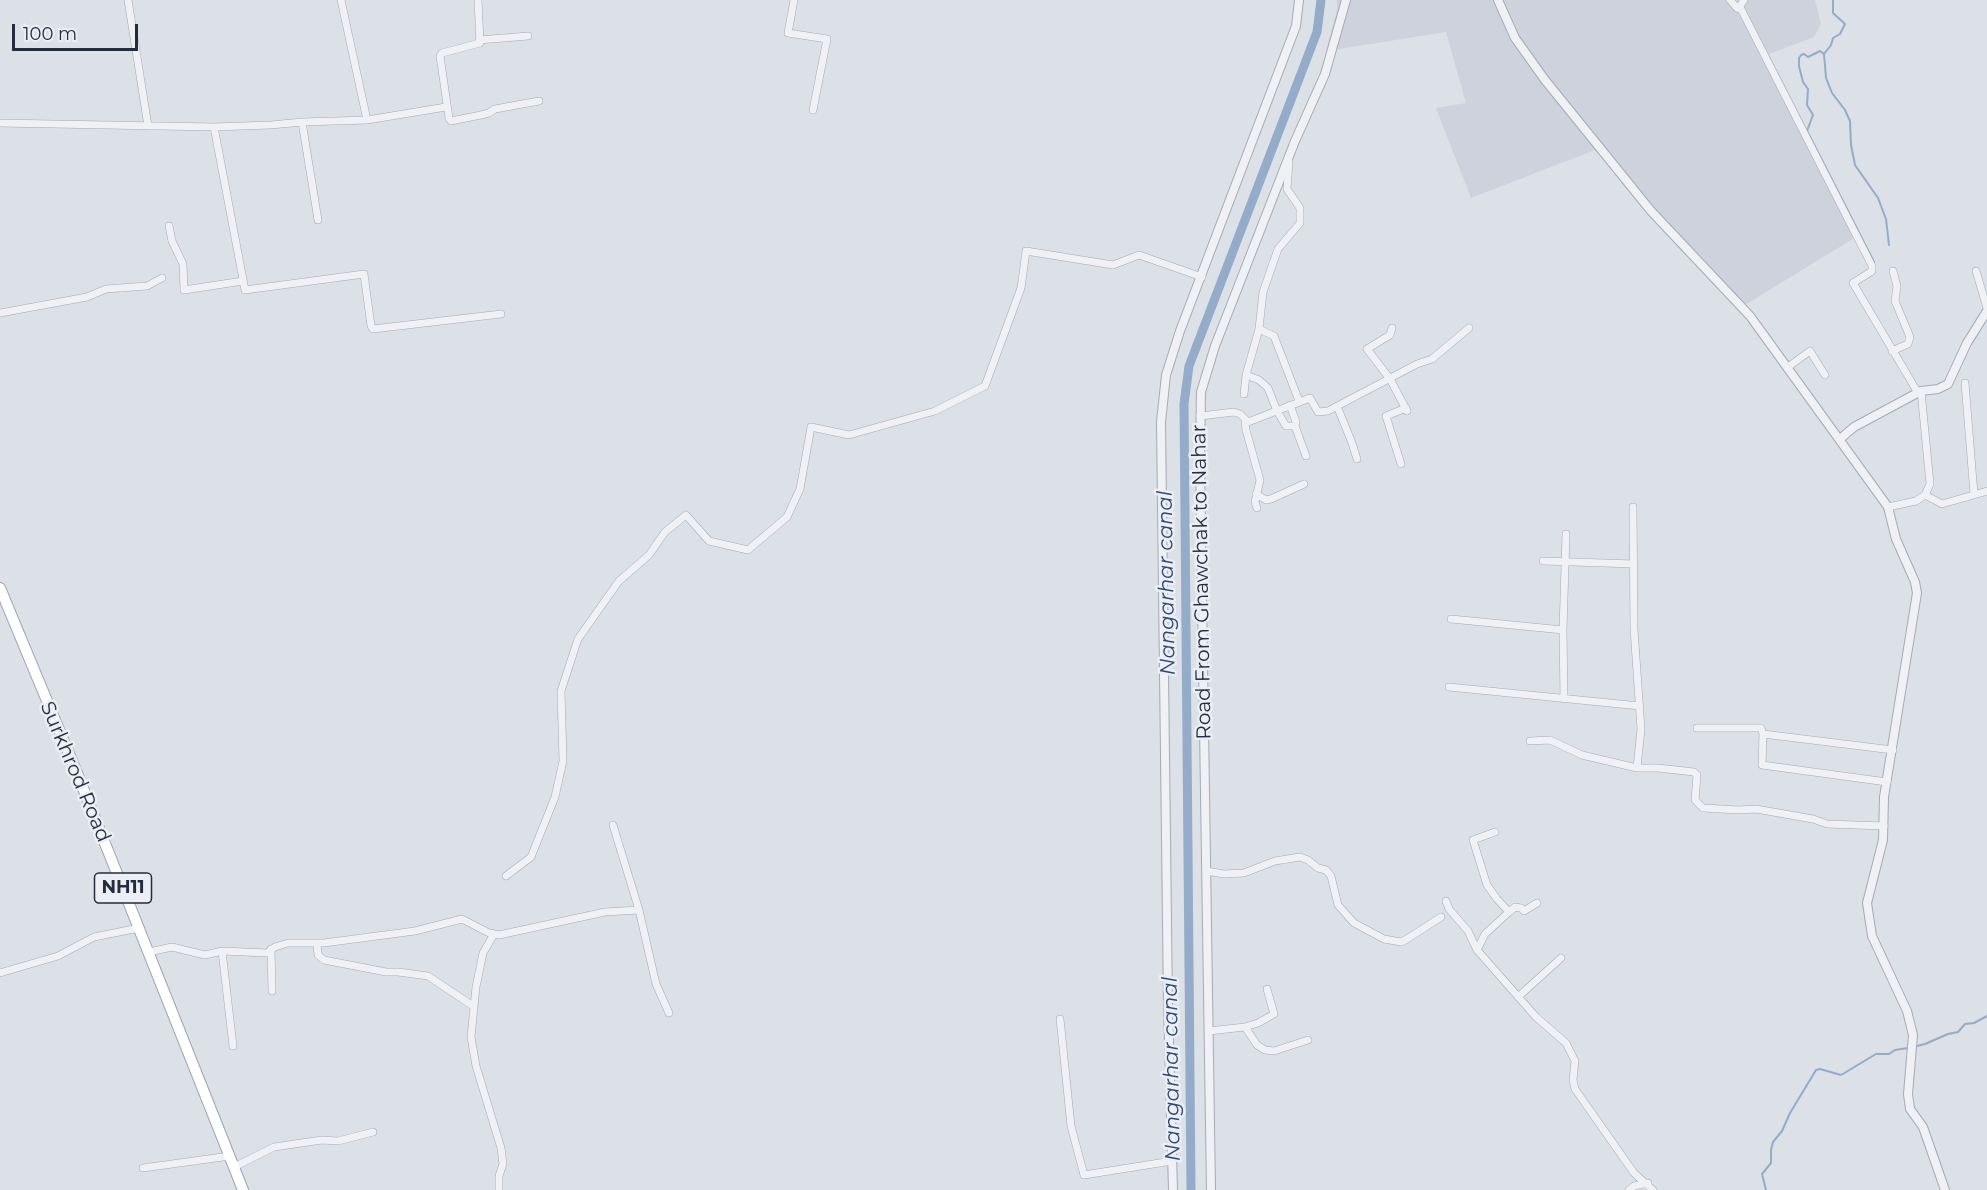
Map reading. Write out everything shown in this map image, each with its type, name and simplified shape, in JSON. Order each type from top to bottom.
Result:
[{"type":"main road","name":"Surkhrod Road","points":[[0,588],[78,773],[243,1190]]},
{"type":"street","points":[[128,0],[148,126]]},
{"type":"street","points":[[341,0],[367,120]]},
{"type":"street","points":[[478,0],[480,43],[441,54],[449,118],[452,121],[489,113],[495,109],[539,101]]},
{"type":"street","points":[[794,0],[788,33],[827,39],[813,110]]},
{"type":"street","points":[[1173,1190],[1168,1005],[1161,422],[1166,375],[1180,331],[1296,26],[1299,0]]},
{"type":"street","name":"Road From Ghawchak to Nahar","points":[[1211,1190],[1201,392],[1215,346],[1290,154],[1325,74],[1346,0]]},
{"type":"street","points":[[1497,0],[1515,38],[1545,80],[1651,211],[1750,316],[1888,507],[1896,539],[1915,582],[1917,593],[1884,797],[1883,840],[1867,903],[1868,920],[1872,936],[1907,1011],[1913,1035],[1908,1094],[1910,1109],[1923,1127],[1945,1190]]},
{"type":"street","points":[[1730,0],[1741,9]]},
{"type":"street","points":[[1744,0],[1740,6],[1741,9],[1872,266],[1872,271],[1853,283],[1892,351],[1920,392],[1930,484],[1925,495],[1916,501],[1888,507]]},
{"type":"street","points":[[479,40],[528,36]]},
{"type":"street","points":[[0,123],[214,127],[271,125],[367,120],[447,107]]},
{"type":"street","points":[[302,122],[318,220]]},
{"type":"street","points":[[214,127],[244,289],[364,274],[371,326],[375,329],[501,314]]},
{"type":"street","points":[[1244,394],[1246,375],[1258,329],[1263,292],[1278,249],[1300,223],[1300,208],[1287,189],[1290,154]]},
{"type":"street","points":[[169,226],[172,241],[183,264],[184,290],[243,281]]},
{"type":"street","points":[[506,876],[531,857],[555,797],[563,761],[561,691],[578,639],[619,581],[649,555],[665,532],[686,515],[709,541],[748,550],[787,517],[800,489],[811,427],[849,435],[935,411],[985,386],[1021,288],[1026,251],[1113,265],[1139,255],[1202,277]]},
{"type":"street","points":[[1892,351],[1908,344],[1910,337],[1895,301],[1897,286],[1893,270]]},
{"type":"street","points":[[1840,439],[1854,427],[1920,392],[1948,384],[1967,343],[1987,309],[1976,271]]},
{"type":"street","points":[[0,313],[87,297],[106,289],[147,286],[162,278]]},
{"type":"street","points":[[1392,328],[1390,335],[1367,349],[1390,380],[1407,410],[1386,416],[1401,464]]},
{"type":"street","points":[[1257,508],[1255,502],[1260,480],[1245,423],[1310,398],[1318,412],[1328,411],[1432,359],[1469,328]]},
{"type":"street","points":[[1258,329],[1274,336],[1299,401]]},
{"type":"street","points":[[1788,367],[1810,351],[1825,375]]},
{"type":"street","points":[[1246,375],[1259,380],[1268,388],[1286,426],[1295,426]]},
{"type":"street","points":[[1965,383],[1974,494]]},
{"type":"street","points":[[1290,405],[1306,456]]},
{"type":"street","points":[[1337,406],[1357,459]]},
{"type":"street","points":[[1200,416],[1234,412],[1240,414],[1248,422]]},
{"type":"street","points":[[1256,494],[1266,500],[1271,499],[1304,484]]},
{"type":"street","points":[[1925,495],[1942,504],[1987,491]]},
{"type":"street","points":[[1633,507],[1634,629],[1641,729],[1637,768]]},
{"type":"street","points":[[1564,699],[1563,630],[1566,534]]},
{"type":"street","points":[[1543,561],[1634,564]]},
{"type":"street","points":[[1450,619],[1563,630]]},
{"type":"street","points":[[1449,687],[1640,706]]},
{"type":"street","points":[[1697,728],[1761,728],[1763,734],[1762,765],[1887,782]]},
{"type":"street","points":[[1763,734],[1893,750]]},
{"type":"street","points":[[1530,741],[1550,740],[1582,755],[1637,768],[1694,772],[1697,775],[1695,800],[1703,808],[1756,809],[1813,819],[1827,824],[1884,826]]},
{"type":"street","points":[[613,825],[639,910],[656,984],[669,1013]]},
{"type":"street","points":[[1495,832],[1473,840],[1487,885],[1509,912]]},
{"type":"street","points":[[1206,871],[1224,874],[1244,873],[1275,861],[1300,856],[1318,868],[1326,870],[1331,876],[1338,905],[1354,923],[1384,939],[1401,942],[1441,917]]},
{"type":"street","points":[[1446,901],[1449,909],[1468,931],[1477,950],[1536,1017],[1566,1043],[1575,1061],[1573,1080],[1575,1089],[1634,1173],[1653,1190]]},
{"type":"street","points":[[1477,950],[1485,934],[1515,907],[1524,911],[1537,903]]},
{"type":"street","points":[[149,952],[172,947],[205,955],[222,951],[263,954],[278,945],[288,943],[317,944],[415,931],[462,919],[494,934],[519,931],[605,912],[639,910]]},
{"type":"street","points":[[0,973],[58,956],[94,937],[139,928]]},
{"type":"street","points":[[494,934],[483,953],[472,1006],[471,1037],[476,1066],[501,1148],[499,1190]]},
{"type":"street","points":[[317,944],[318,955],[324,960],[386,972],[428,976],[472,1006]]},
{"type":"street","points":[[272,950],[272,991]]},
{"type":"street","points":[[222,951],[233,1046]]},
{"type":"street","points":[[1518,997],[1561,958]]},
{"type":"street","points":[[1209,1031],[1245,1027],[1274,1014],[1267,989]]},
{"type":"street","points":[[1060,1019],[1071,1126],[1084,1175],[1172,1161]]},
{"type":"street","points":[[1245,1027],[1257,1045],[1264,1050],[1274,1051],[1308,1040]]},
{"type":"street","points":[[143,1168],[232,1162],[274,1147],[322,1140],[338,1141],[373,1132]]},
{"type":"street","points":[[1629,1190],[1634,1186],[1647,1183]]},
{"type":"shaded area","points":[[1337,0],[1815,0],[1821,24],[1814,37],[1769,54],[1861,234],[1740,308],[1595,150],[1471,198],[1436,108],[1466,103],[1446,32],[1326,51],[1337,10]]},
{"type":"waterway","name":"Nangarhar canal","points":[[1191,1190],[1184,404],[1189,366],[1317,32],[1321,0]]},
{"type":"waterway","points":[[1833,0],[1833,13],[1845,24],[1840,34],[1833,38],[1824,54],[1826,78],[1832,93],[1850,121],[1855,165],[1878,198],[1886,219],[1889,245]]},
{"type":"waterway","points":[[1824,54],[1820,51],[1808,57],[1804,54],[1799,58],[1803,82],[1808,89],[1807,105],[1813,115],[1807,131],[1874,262]]},
{"type":"waterway","points":[[1917,1046],[1958,1032],[1965,1024],[1974,1023],[1987,1016]]},
{"type":"waterway","points":[[1766,1190],[1762,1174],[1771,1163],[1773,1142],[1782,1131],[1816,1070],[1841,1075],[1876,1054],[1889,1054],[1895,1050],[1908,1048]]}]
